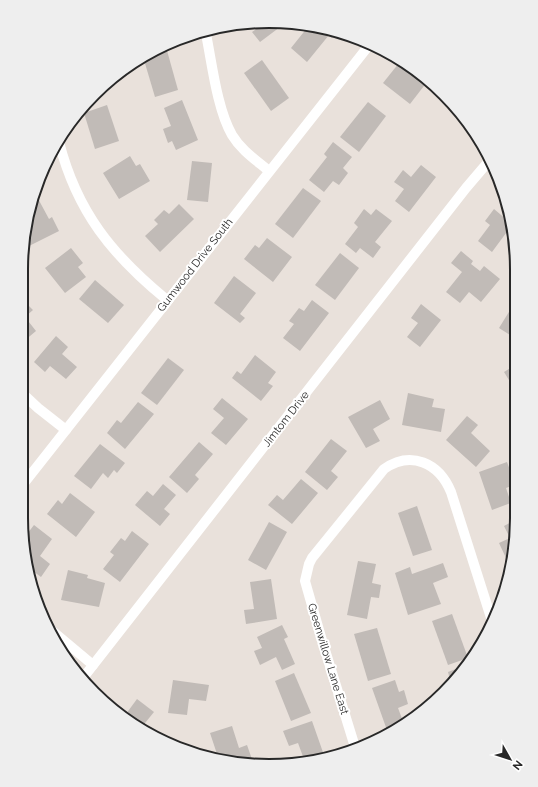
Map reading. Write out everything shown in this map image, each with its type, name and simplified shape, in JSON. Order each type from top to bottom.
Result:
[{"type":"street","points":[[206,36],[221,110],[232,135],[246,151],[270,171]]},
{"type":"street","name":"Gumwood Drive South","points":[[28,479],[167,300],[366,49]]},
{"type":"street","points":[[61,147],[74,187],[89,217],[108,243],[128,265],[146,283],[167,300]]},
{"type":"street","name":"Jimtom Drive","points":[[86,675],[486,164]]},
{"type":"street","points":[[28,399],[66,430]]},
{"type":"street","name":"Greenwillow Lane East","points":[[354,743],[305,581],[309,564],[317,551],[384,469],[390,464],[403,460],[425,463],[434,468],[447,483],[490,614]]},
{"type":"street","points":[[59,637],[93,665]]},
{"type":"building","points":[[257,29],[278,29],[260,42],[252,32]]},
{"type":"building","points":[[305,31],[329,36],[307,62],[291,48]]},
{"type":"building","points":[[167,51],[178,90],[155,97],[145,63]]},
{"type":"building","points":[[262,60],[289,98],[271,111],[244,73]]},
{"type":"building","points":[[397,65],[425,85],[410,104],[383,83]]},
{"type":"building","points":[[182,100],[198,140],[176,150],[172,141],[168,143],[163,129],[171,126],[164,108]]},
{"type":"building","points":[[368,102],[386,116],[359,152],[340,137]]},
{"type":"building","points":[[107,105],[119,141],[95,149],[84,114],[86,112]]},
{"type":"building","points":[[333,142],[352,157],[343,168],[348,173],[339,185],[333,181],[324,192],[309,180],[327,157],[324,154]]},
{"type":"building","points":[[130,156],[136,166],[140,164],[150,181],[119,199],[103,173]]},
{"type":"building","points":[[192,161],[212,163],[208,202],[187,200]]},
{"type":"building","points":[[421,165],[436,177],[409,212],[395,201],[404,189],[394,182],[403,170],[411,177]]},
{"type":"building","points":[[303,188],[321,201],[293,238],[275,224]]},
{"type":"building","points":[[38,200],[49,219],[52,217],[59,231],[29,246]]},
{"type":"building","points":[[179,204],[194,219],[160,252],[145,236],[158,224],[154,220],[164,210],[169,214]]},
{"type":"building","points":[[364,209],[371,215],[376,209],[392,221],[375,242],[381,247],[373,258],[360,248],[356,253],[345,244],[358,227],[354,223]]},
{"type":"building","points":[[494,209],[504,218],[507,232],[492,252],[478,241],[490,225],[485,221]]},
{"type":"building","points":[[267,238],[292,257],[273,282],[244,259],[255,245],[259,248]]},
{"type":"building","points":[[71,248],[83,263],[78,267],[86,277],[65,293],[45,268]]},
{"type":"building","points":[[461,251],[473,261],[471,264],[480,271],[484,266],[500,279],[481,302],[469,292],[460,303],[446,292],[462,272],[451,263]]},
{"type":"building","points":[[340,253],[359,268],[335,300],[315,285]]},
{"type":"building","points":[[234,276],[256,293],[240,314],[245,318],[240,323],[214,303]]},
{"type":"building","points":[[95,280],[124,305],[108,323],[79,299]]},
{"type":"building","points":[[312,300],[329,313],[300,351],[283,338],[294,324],[289,321],[299,308],[304,311]]},
{"type":"building","points":[[421,304],[441,320],[420,347],[407,337],[418,323],[411,318]]},
{"type":"building","points":[[28,305],[33,310],[28,314]]},
{"type":"building","points":[[510,310],[510,335],[499,328]]},
{"type":"building","points":[[28,321],[36,331],[28,338]]},
{"type":"building","points":[[56,336],[68,347],[62,354],[77,367],[66,379],[50,366],[45,372],[34,362]]},
{"type":"building","points":[[255,355],[276,372],[268,383],[273,386],[261,401],[232,378],[237,371],[241,374]]},
{"type":"building","points":[[168,358],[184,370],[157,405],[141,393]]},
{"type":"building","points":[[510,368],[510,382],[504,372]]},
{"type":"building","points":[[408,393],[434,399],[432,407],[445,409],[441,432],[402,425]]},
{"type":"building","points":[[222,398],[248,419],[226,445],[211,433],[224,418],[213,409]]},
{"type":"building","points":[[380,400],[390,419],[373,429],[380,441],[366,448],[348,417]]},
{"type":"building","points":[[138,402],[154,414],[125,449],[107,433],[117,420],[121,423]]},
{"type":"building","points":[[467,416],[478,425],[471,433],[490,451],[476,467],[446,440]]},
{"type":"building","points":[[331,439],[347,451],[331,471],[338,477],[327,490],[305,472]]},
{"type":"building","points":[[199,442],[213,454],[195,475],[199,479],[187,493],[169,477]]},
{"type":"building","points":[[100,444],[125,463],[117,473],[114,470],[108,478],[103,473],[91,489],[74,476]]},
{"type":"building","points":[[507,462],[510,470],[510,486],[506,488],[510,503],[492,510],[479,472]]},
{"type":"building","points":[[301,479],[318,493],[292,524],[268,505],[277,495],[283,500]]},
{"type":"building","points":[[163,484],[176,495],[164,509],[170,514],[160,526],[135,505],[147,491],[153,496]]},
{"type":"building","points":[[70,493],[95,512],[76,537],[47,514],[58,500],[62,504]]},
{"type":"building","points":[[417,506],[432,550],[413,556],[398,513]]},
{"type":"building","points":[[269,522],[287,532],[266,570],[248,560]]},
{"type":"building","points":[[510,523],[509,536],[504,526]]},
{"type":"building","points":[[34,525],[52,539],[40,556],[50,564],[41,577],[34,572],[30,549],[29,532]]},
{"type":"building","points":[[132,531],[149,544],[120,582],[103,569],[114,555],[110,552],[121,538],[125,541]]},
{"type":"building","points":[[509,539],[506,558],[499,543]]},
{"type":"building","points":[[358,561],[376,564],[372,583],[381,585],[379,598],[371,597],[367,619],[347,615]]},
{"type":"building","points":[[443,563],[448,577],[433,583],[441,604],[408,615],[395,573],[410,567],[412,574]]},
{"type":"building","points":[[68,570],[88,575],[87,578],[105,583],[99,607],[61,600]]},
{"type":"building","points":[[271,579],[277,619],[246,624],[244,610],[254,609],[250,582]]},
{"type":"building","points":[[452,614],[467,655],[464,659],[448,665],[432,621]]},
{"type":"building","points":[[282,625],[288,637],[284,639],[295,664],[282,670],[276,657],[260,665],[254,651],[262,648],[257,637]]},
{"type":"building","points":[[377,628],[391,674],[368,681],[354,634]]},
{"type":"building","points":[[457,669],[450,678],[448,672]]},
{"type":"building","points":[[294,673],[311,713],[291,721],[275,681]]},
{"type":"building","points":[[173,680],[209,685],[206,701],[189,699],[187,715],[168,713]]},
{"type":"building","points":[[395,680],[399,692],[404,690],[408,704],[398,708],[402,719],[386,729],[372,688]]},
{"type":"building","points":[[137,699],[154,712],[144,724],[127,712]]},
{"type":"building","points":[[312,721],[323,753],[303,756],[298,743],[289,746],[283,731]]},
{"type":"building","points":[[232,726],[239,748],[247,745],[252,758],[217,753],[210,733]]}]
